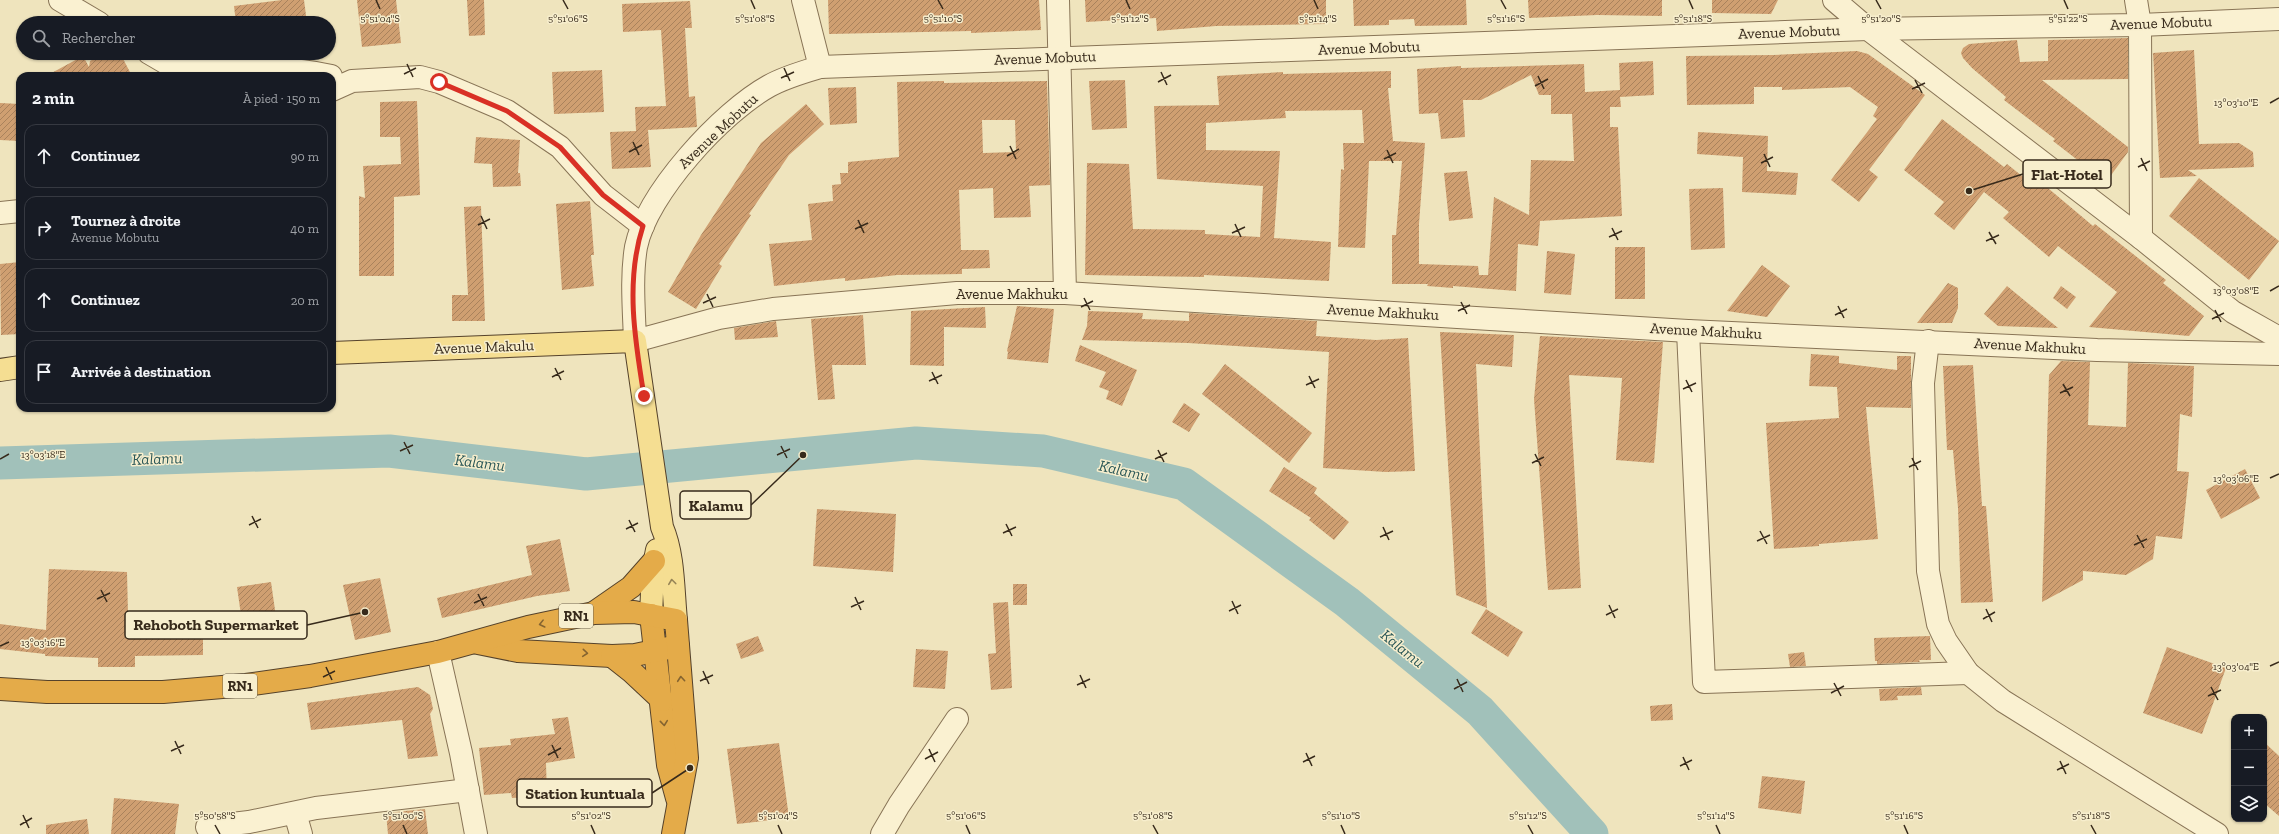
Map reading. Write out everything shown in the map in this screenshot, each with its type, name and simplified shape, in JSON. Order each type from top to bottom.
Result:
[{"type":"highway","points":[[594,613],[632,587],[654,561]]},
{"type":"highway","name":"RN1","points":[[0,689],[47,692],[178,691],[246,685],[310,676],[438,652],[477,643],[534,626],[594,613],[615,611],[651,615],[676,620]]},
{"type":"highway","points":[[651,615],[653,650],[662,700],[668,765],[678,801]]},
{"type":"highway","points":[[673,834],[687,758],[676,620]]},
{"type":"highway","name":"RN1","points":[[477,643],[518,650],[612,656],[634,655],[678,646]]},
{"type":"highway","points":[[612,656],[631,671],[662,700]]},
{"type":"main road","name":"Avenue Makulu","points":[[336,353],[635,341]]},
{"type":"main road","points":[[635,341],[661,520],[666,536],[676,620]]},
{"type":"main road","points":[[0,370],[16,368]]},
{"type":"main road","points":[[651,615],[654,561],[661,520]]},
{"type":"street","points":[[60,0],[87,16]]},
{"type":"street","points":[[803,0],[820,67]]},
{"type":"street","points":[[1058,0],[1065,293]]},
{"type":"street","points":[[1834,0],[1868,29],[2141,238],[2233,312],[2279,338]]},
{"type":"street","points":[[2136,0],[2140,25],[2141,238]]},
{"type":"street","name":"Avenue Mobutu","points":[[635,341],[634,273],[636,246],[643,226],[660,193],[678,167],[740,108],[769,86],[820,67],[1868,29],[2140,25],[2279,19]]},
{"type":"street","points":[[162,60],[174,67],[187,70],[268,68],[313,72]]},
{"type":"street","points":[[339,78],[420,77],[439,82],[507,111],[560,147],[603,195],[643,226]]},
{"type":"street","points":[[0,213],[16,211]]},
{"type":"street","name":"Avenue Makhuku","points":[[635,341],[719,318],[772,309],[957,293],[1065,293],[1688,331],[2097,350],[2279,354]]},
{"type":"street","points":[[1688,331],[1704,682],[1968,673]]},
{"type":"street","points":[[1928,341],[1923,383],[1928,571],[1938,624],[1946,641],[1968,673],[2002,702],[2217,834]]},
{"type":"street","points":[[438,652],[476,834]]},
{"type":"street","points":[[882,834],[899,805],[957,719]]},
{"type":"street","points":[[207,827],[249,822],[316,808],[468,790]]},
{"type":"street","points":[[295,813],[301,834]]},
{"type":"building","points":[[282,0],[304,0],[306,16],[235,16],[234,6]]},
{"type":"building","points":[[357,0],[396,0],[401,43],[362,47]]},
{"type":"building","points":[[467,0],[484,0],[485,35],[469,36]]},
{"type":"building","points":[[828,0],[1039,0],[1041,30],[971,33],[971,31],[829,34]]},
{"type":"building","points":[[1085,0],[1326,0],[1326,24],[1216,26],[1157,31],[1156,18],[1086,22]]},
{"type":"building","points":[[1353,0],[1466,0],[1467,25],[1415,26],[1414,19],[1389,20],[1389,25],[1354,26]]},
{"type":"building","points":[[1528,0],[1662,0],[1662,16],[1597,15],[1529,18]]},
{"type":"building","points":[[1712,0],[1778,0],[1771,14],[1712,13]]},
{"type":"building","points":[[690,1],[692,28],[685,28],[689,97],[695,96],[697,127],[648,130],[651,167],[612,169],[610,132],[636,131],[635,107],[666,106],[661,30],[623,32],[622,4]]},
{"type":"building","points":[[2128,38],[2128,79],[2042,80],[2128,147],[2128,152],[2106,182],[2053,141],[2055,139],[2004,100],[2006,97],[1972,68],[1963,58],[1961,53],[1963,48],[1969,44],[2017,40],[2020,62],[2048,61],[2048,40]]},
{"type":"building","points":[[2194,50],[2199,144],[2239,143],[2253,152],[2254,167],[2188,170],[2197,176],[2160,178],[2153,53]]},
{"type":"building","points":[[1857,51],[1868,54],[1925,95],[1869,170],[1878,177],[1859,202],[1831,180],[1877,119],[1873,116],[1878,107],[1850,87],[1782,90],[1782,87],[1754,87],[1754,104],[1687,105],[1686,56],[1773,55]]},
{"type":"building","points":[[76,60],[85,60],[89,67],[90,61],[124,60],[130,72],[53,72]]},
{"type":"building","points":[[1653,61],[1654,95],[1620,97],[1621,107],[1610,107],[1610,127],[1618,127],[1622,216],[1540,221],[1538,246],[1518,244],[1516,291],[1453,286],[1453,288],[1427,286],[1428,284],[1392,284],[1392,235],[1396,235],[1402,161],[1369,161],[1365,248],[1338,247],[1341,169],[1344,170],[1343,143],[1364,143],[1362,110],[1285,111],[1286,118],[1206,123],[1206,150],[1280,151],[1274,238],[1331,242],[1329,281],[1204,275],[1204,277],[1085,275],[1087,163],[1129,164],[1133,229],[1205,230],[1205,234],[1260,237],[1263,186],[1157,179],[1154,106],[1219,105],[1217,76],[1283,72],[1283,74],[1391,71],[1391,88],[1388,88],[1393,141],[1425,143],[1419,224],[1419,264],[1478,266],[1479,275],[1488,275],[1494,197],[1529,215],[1531,160],[1574,161],[1572,114],[1551,114],[1551,95],[1539,95],[1531,75],[1481,100],[1463,100],[1465,137],[1441,139],[1438,113],[1419,114],[1417,69],[1461,66],[1461,68],[1584,64],[1585,92],[1620,90],[1619,63]]},
{"type":"building","points":[[602,70],[604,112],[554,114],[552,72]]},
{"type":"building","points":[[1125,80],[1127,128],[1092,130],[1089,81]]},
{"type":"building","points":[[944,81],[944,83],[1047,81],[1050,185],[1029,186],[1031,217],[994,218],[993,188],[959,190],[961,250],[989,250],[990,268],[962,269],[962,274],[897,275],[845,281],[845,278],[774,286],[769,244],[812,240],[808,204],[833,201],[832,185],[841,184],[840,173],[848,173],[848,162],[899,157],[897,82]],"holes":[[[982,120],[1015,120],[1016,152],[983,153]]]},
{"type":"building","points":[[856,87],[857,123],[830,125],[828,88]]},
{"type":"building","points":[[417,101],[420,195],[394,197],[394,276],[359,276],[359,196],[365,198],[363,166],[401,164],[400,137],[380,137],[380,102]]},
{"type":"building","points":[[0,103],[16,104],[16,141],[0,140]]},
{"type":"building","points":[[806,104],[824,124],[789,155],[749,214],[751,215],[719,264],[722,266],[696,309],[668,292],[701,235],[761,143]]},
{"type":"building","points":[[1942,119],[2004,167],[2007,164],[2032,184],[2036,178],[2093,226],[2095,224],[2166,280],[2163,283],[2204,316],[2189,336],[2089,327],[2117,292],[2058,246],[2049,257],[2003,218],[2009,212],[1984,192],[1954,230],[1934,214],[1944,202],[1904,170]]},
{"type":"building","points":[[1698,132],[1768,136],[1767,171],[1798,173],[1796,195],[1742,192],[1743,157],[1697,154]]},
{"type":"building","points":[[476,137],[520,140],[518,173],[520,173],[521,186],[493,187],[492,164],[474,163]]},
{"type":"building","points":[[1467,171],[1473,218],[1449,221],[1444,173]]},
{"type":"building","points":[[2199,178],[2279,241],[2249,280],[2169,216]]},
{"type":"building","points":[[1723,188],[1725,248],[1691,250],[1689,189]]},
{"type":"building","points":[[590,201],[594,255],[591,255],[594,286],[562,290],[556,204]]},
{"type":"building","points":[[481,206],[485,321],[452,321],[452,295],[468,295],[464,207]]},
{"type":"building","points":[[1615,247],[1645,247],[1645,299],[1615,299]]},
{"type":"building","points":[[1547,251],[1575,254],[1571,295],[1544,293]]},
{"type":"building","points":[[16,262],[16,334],[1,335],[0,264]]},
{"type":"building","points":[[1762,265],[1790,286],[1767,317],[1727,311]]},
{"type":"building","points":[[1948,283],[1958,288],[1958,308],[1952,323],[1917,323]]},
{"type":"building","points":[[2007,286],[2058,328],[1998,326],[1984,314]]},
{"type":"building","points":[[2061,286],[2076,297],[2067,309],[2053,298]]},
{"type":"building","points":[[1017,306],[1054,309],[1048,363],[1007,359],[1007,351]]},
{"type":"building","points":[[985,307],[986,328],[944,327],[944,366],[910,365],[911,311]]},
{"type":"building","points":[[1088,311],[1143,313],[1142,319],[1189,321],[1189,313],[1317,321],[1316,336],[1376,340],[1408,338],[1415,471],[1386,472],[1323,468],[1329,352],[1188,343],[1082,340],[1087,326]]},
{"type":"building","points":[[863,315],[866,365],[832,365],[835,399],[818,400],[811,319]]},
{"type":"building","points":[[776,321],[778,337],[735,340],[734,328]]},
{"type":"building","points":[[1440,332],[1514,335],[1512,367],[1476,364],[1487,608],[1456,595]]},
{"type":"building","points":[[1540,336],[1663,342],[1654,463],[1616,460],[1622,378],[1569,375],[1581,588],[1548,590],[1534,399]]},
{"type":"building","points":[[1080,345],[1137,370],[1122,406],[1106,399],[1109,391],[1099,387],[1106,372],[1075,361]]},
{"type":"building","points":[[1811,354],[1839,356],[1839,363],[1897,370],[1897,356],[1911,356],[1911,408],[1866,407],[1878,539],[1819,544],[1819,546],[1774,549],[1766,423],[1839,418],[1837,387],[1809,386]]},
{"type":"building","points":[[2061,361],[2090,362],[2088,425],[2126,427],[2128,363],[2194,366],[2192,417],[2180,414],[2177,471],[2189,472],[2182,539],[2156,536],[2153,559],[2126,575],[2083,571],[2083,580],[2042,602],[2049,375]]},
{"type":"building","points":[[1225,364],[1312,433],[1289,463],[1202,394]]},
{"type":"building","points":[[1973,365],[1982,506],[1986,506],[1993,602],[1961,603],[1958,508],[1953,450],[1947,450],[1943,366]]},
{"type":"building","points":[[1184,403],[1200,414],[1189,432],[1172,422]]},
{"type":"building","points":[[1284,467],[1317,488],[1314,493],[1349,522],[1334,540],[1309,520],[1311,518],[1269,491]]},
{"type":"building","points":[[2245,469],[2260,498],[2221,519],[2206,490]]},
{"type":"building","points":[[817,509],[896,514],[893,572],[813,566]]},
{"type":"building","points":[[560,539],[570,591],[537,596],[442,618],[437,598],[532,575],[526,546]]},
{"type":"building","points":[[49,569],[127,572],[128,614],[134,614],[135,617],[203,617],[203,655],[135,656],[135,667],[98,667],[98,658],[45,656],[45,654],[0,649],[0,624],[46,630]]},
{"type":"building","points":[[380,578],[391,632],[355,640],[343,585]]},
{"type":"building","points":[[271,582],[276,617],[242,622],[237,587]]},
{"type":"building","points":[[1013,584],[1027,584],[1027,605],[1013,605]]},
{"type":"building","points":[[1008,602],[1012,688],[991,690],[988,654],[996,653],[993,603]]},
{"type":"building","points":[[1486,609],[1523,632],[1508,657],[1471,633]]},
{"type":"building","points":[[758,636],[764,651],[741,659],[736,644]]},
{"type":"building","points":[[1930,636],[1931,660],[1877,664],[1877,661],[1875,661],[1874,638]]},
{"type":"building","points":[[2167,647],[2226,668],[2202,734],[2143,713]]},
{"type":"building","points":[[916,649],[948,651],[945,689],[913,687]]},
{"type":"building","points":[[1804,652],[1806,666],[1790,667],[1788,654]]},
{"type":"building","points":[[418,687],[430,695],[433,709],[430,714],[438,756],[408,759],[402,720],[311,730],[307,703]]},
{"type":"building","points":[[1921,687],[1922,695],[1897,696],[1898,700],[1880,701],[1879,689]]},
{"type":"building","points":[[1672,704],[1673,720],[1651,721],[1650,706]]},
{"type":"building","points":[[568,717],[575,758],[546,763],[547,796],[512,798],[511,793],[484,795],[479,748],[511,745],[510,739],[555,734],[552,719]]},
{"type":"building","points":[[779,743],[789,818],[737,824],[727,749]]},
{"type":"building","points":[[2267,745],[2279,756],[2279,816],[2267,806]]},
{"type":"building","points":[[1762,776],[1805,781],[1801,814],[1758,808]]},
{"type":"building","points":[[114,798],[179,804],[175,834],[111,834]]},
{"type":"building","points":[[425,809],[428,834],[388,834],[386,813]]},
{"type":"building","points":[[87,819],[89,834],[46,834],[46,825]]},
{"type":"waterway","name":"Kalamu","points":[[0,463],[389,451],[586,474],[916,443],[1043,451],[1184,484],[1347,602],[1480,711],[1592,834]]},
{"type":"place","name":"Flat-Hotel","points":[[1969,191]]},
{"type":"place","name":"Kalamu","points":[[803,455]]},
{"type":"place","name":"Rehoboth Supermarket","points":[[365,612]]},
{"type":"place","name":"Station kuntuala","points":[[690,768]]},
{"type":"route","points":[[439,82],[507,111],[560,147],[603,195],[643,226],[636,246],[634,273],[635,341],[644,396]]}]
